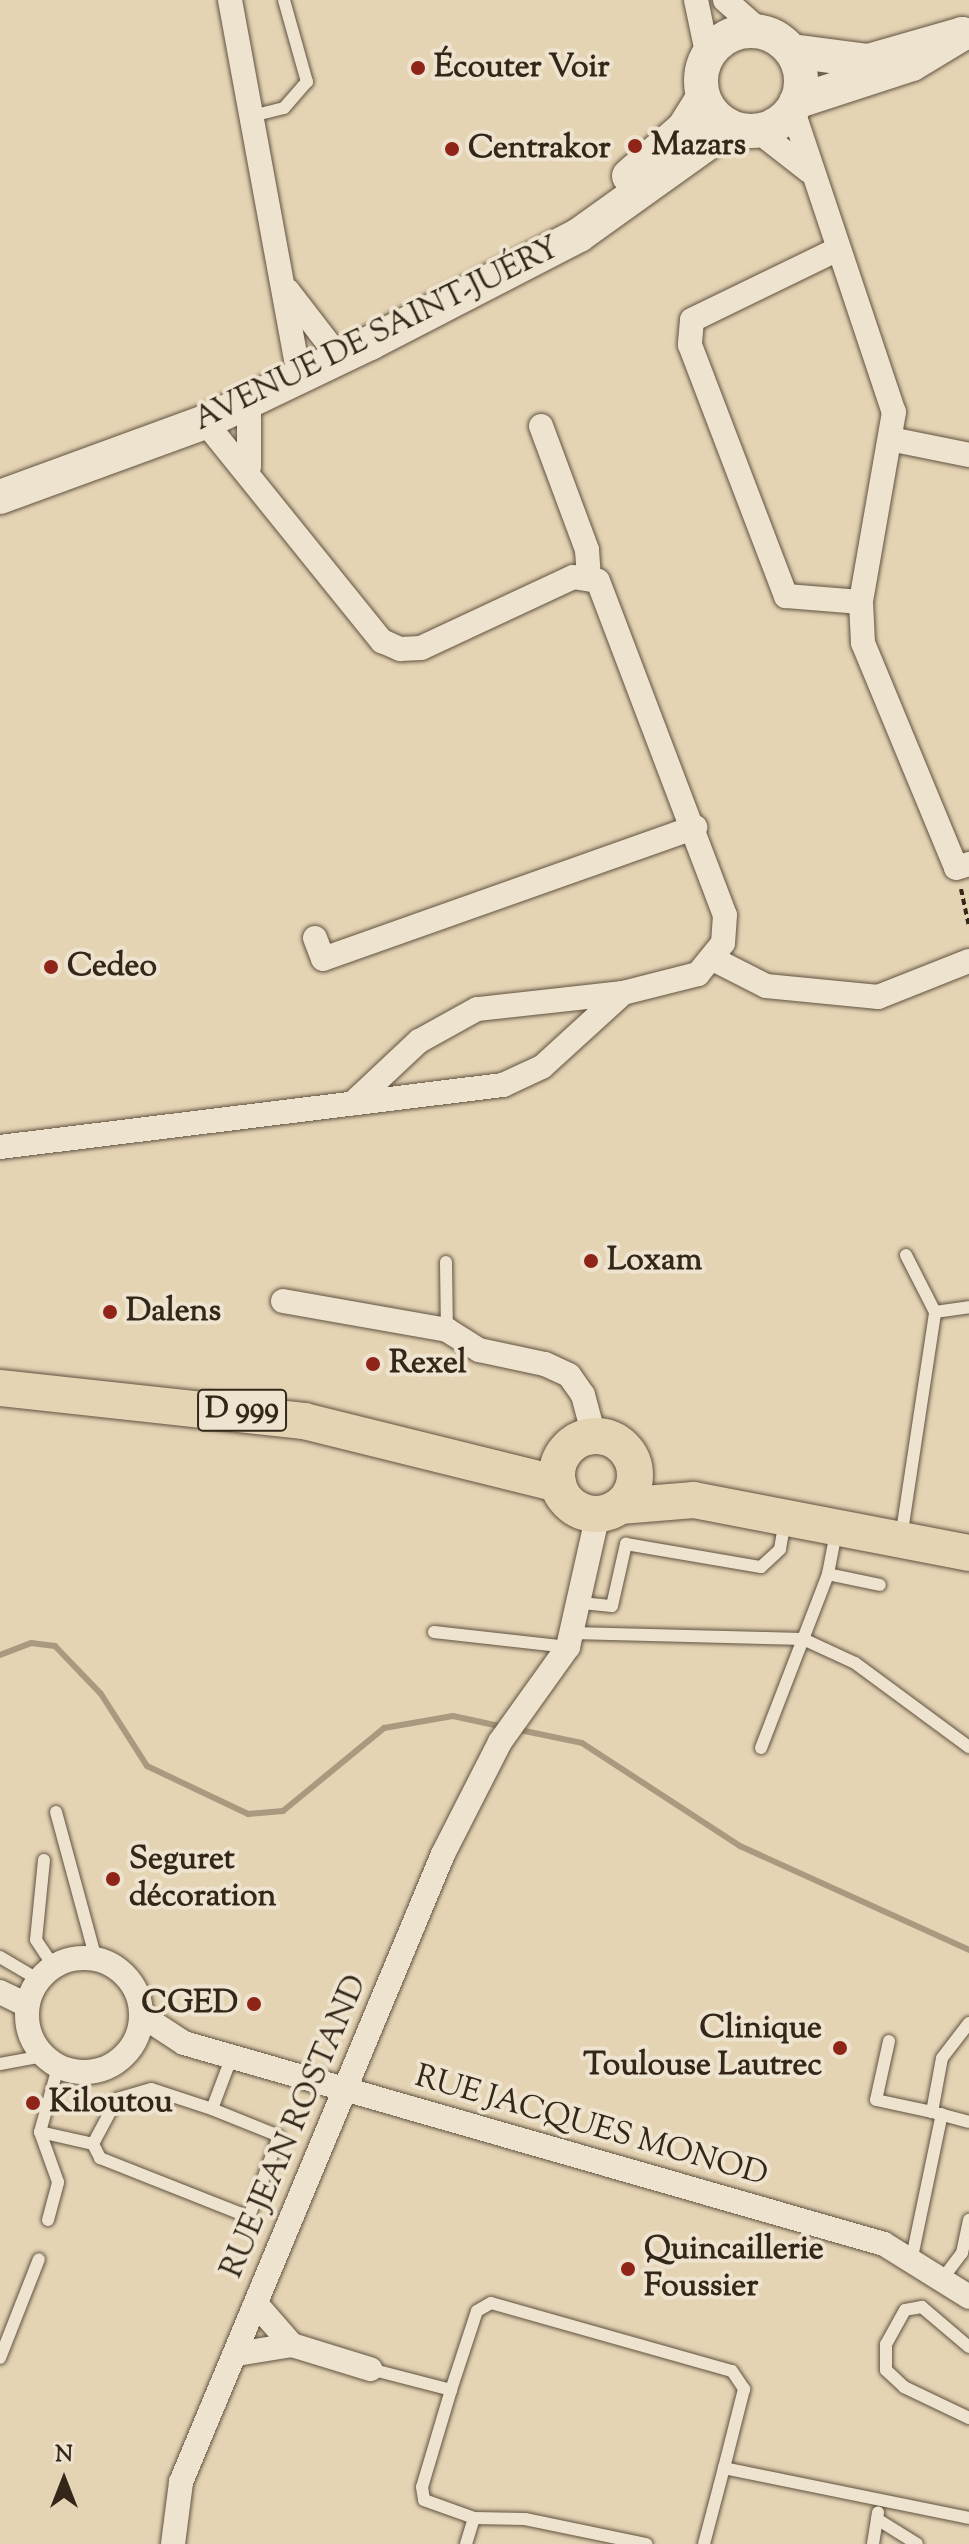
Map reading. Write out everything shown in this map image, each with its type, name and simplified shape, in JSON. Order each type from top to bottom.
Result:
[{"type":"main road","points":[[759,30],[792,51],[868,61],[967,35],[912,64],[794,105],[744,129],[703,98],[708,57],[726,36],[759,30]]},
{"type":"main road","points":[[792,51],[801,75],[794,105]]},
{"type":"main road","name":"AVENUE DE SAINT-JUÉRY","points":[[0,479],[124,437],[296,359],[576,215],[660,153],[703,98]]},
{"type":"main road","name":"AVENUE DE SAINT-JUÉRY","points":[[0,497],[205,422],[249,402],[579,235],[744,129]]},
{"type":"main road","name":"D 999","points":[[0,1388],[57,1400],[210,1405],[424,1447],[558,1484]]},
{"type":"main road","name":"D 999","points":[[0,1413],[57,1400]]},
{"type":"main road","points":[[694,1500],[630,1455],[582,1441],[558,1484],[571,1505],[609,1510],[694,1500],[969,1553]]},
{"type":"main road","name":"D 999","points":[[424,1447],[522,1453],[582,1441]]},
{"type":"main road","points":[[609,1510],[634,1483],[630,1455]]},
{"type":"street","points":[[230,0],[286,288],[296,359]]},
{"type":"street","points":[[696,0],[708,57]]},
{"type":"street","points":[[725,0],[759,30]]},
{"type":"street","points":[[794,105],[809,171],[889,388],[890,439],[861,602],[863,643],[963,866]]},
{"type":"street","points":[[744,129],[809,171]]},
{"type":"street","points":[[836,250],[692,320],[690,345],[786,596],[861,602]]},
{"type":"street","points":[[286,288],[328,343]]},
{"type":"street","points":[[249,402],[249,467]]},
{"type":"street","points":[[205,422],[249,467],[382,641],[400,649],[421,648],[573,577],[589,576]]},
{"type":"street","points":[[353,1103],[419,1041],[477,1009],[623,993],[698,974],[713,959],[725,915],[695,827],[602,588],[589,576],[587,550],[541,426]]},
{"type":"street","points":[[890,439],[969,455]]},
{"type":"street","points":[[315,938],[323,959],[695,827]]},
{"type":"street","points":[[713,959],[766,986],[878,997],[969,961]]},
{"type":"street","points":[[0,1147],[503,1085],[542,1067],[623,993]]},
{"type":"street","points":[[283,1301],[447,1330],[479,1350],[569,1375],[582,1441]]},
{"type":"street","points":[[570,1640],[609,1510]]},
{"type":"street","name":"RUE JEAN ROSTAND","points":[[173,2544],[181,2482],[443,1854],[500,1742],[570,1640]]},
{"type":"street","points":[[121,2059],[141,2015],[132,1983],[96,1959],[46,1973],[27,2005],[31,2038],[51,2061],[91,2072],[121,2059],[184,2043]]},
{"type":"street","points":[[0,1992],[27,2005]]},
{"type":"street","points":[[141,2015],[184,2043]]},
{"type":"street","name":"RUE JACQUES MONOD","points":[[184,2043],[912,2257],[969,2297]]},
{"type":"street","points":[[256,2304],[292,2345]]},
{"type":"street","points":[[237,2354],[292,2345],[370,2369]]},
{"type":"lane","points":[[252,116],[284,108],[307,82],[284,0]]},
{"type":"lane","points":[[900,1541],[935,1312],[906,1255]]},
{"type":"lane","points":[[446,1262],[447,1330]]},
{"type":"lane","points":[[935,1312],[969,1307]]},
{"type":"lane","points":[[582,1603],[612,1606],[626,1544],[761,1567],[780,1549],[786,1518]]},
{"type":"lane","points":[[761,1748],[828,1574],[837,1528]]},
{"type":"lane","points":[[828,1574],[880,1585]]},
{"type":"lane","points":[[434,1632],[570,1640],[803,1639],[855,1663],[969,1747]]},
{"type":"lane","points":[[56,1812],[96,1959]]},
{"type":"lane","points":[[44,1860],[36,1940],[46,1973]]},
{"type":"lane","points":[[0,1957],[46,1973]]},
{"type":"lane","points":[[912,2257],[937,2113],[942,2058],[969,2023]]},
{"type":"lane","points":[[889,2041],[876,2100],[969,2122]]},
{"type":"lane","points":[[212,2109],[232,2056]]},
{"type":"lane","points":[[0,2064],[51,2061],[40,2132],[58,2182],[48,2220]]},
{"type":"lane","points":[[151,2089],[279,2136],[249,2217],[100,2158],[93,2144],[117,2099],[151,2089]]},
{"type":"lane","points":[[40,2132],[93,2144]]},
{"type":"lane","points":[[943,2278],[962,2253],[969,2220]]},
{"type":"lane","points":[[0,2358],[39,2259]]},
{"type":"lane","points":[[646,2544],[525,2519],[474,2518],[436,2509],[422,2487],[477,2311],[491,2303],[732,2371],[744,2389],[704,2544]]},
{"type":"lane","points":[[969,2347],[922,2307],[905,2310],[886,2344],[886,2370],[904,2387],[969,2418]]},
{"type":"lane","points":[[370,2369],[451,2390]]},
{"type":"lane","points":[[724,2468],[879,2505],[969,2518]]},
{"type":"lane","points":[[873,2544],[879,2505]]},
{"type":"lane","points":[[466,2544],[474,2518]]},
{"type":"lane","points":[[877,2519],[917,2544]]},
{"type":"path","points":[[963,866],[969,926]]},
{"type":"waterway","points":[[0,1655],[31,1643],[55,1646],[101,1694],[147,1766],[248,1814],[283,1811],[384,1728],[453,1716],[504,1727]]},
{"type":"waterway","points":[[515,1729],[582,1743],[740,1846],[969,1950]]},
{"type":"place","name":"Écouter Voir","points":[[418,68]]},
{"type":"place","name":"Mazars","points":[[635,146]]},
{"type":"place","name":"Centrakor","points":[[452,149]]},
{"type":"place","name":"Cedeo","points":[[51,967]]},
{"type":"place","name":"Loxam","points":[[591,1261]]},
{"type":"place","name":"Dalens","points":[[110,1312]]},
{"type":"place","name":"Rexel","points":[[373,1364]]},
{"type":"place","name":"Seguret décoration","points":[[113,1879]]},
{"type":"place","name":"CGED","points":[[254,2004]]},
{"type":"place","name":"Clinique Toulouse Lautrec","points":[[840,2048]]},
{"type":"place","name":"Kiloutou","points":[[33,2103]]},
{"type":"place","name":"Quincaillerie Foussier","points":[[628,2269]]}]
